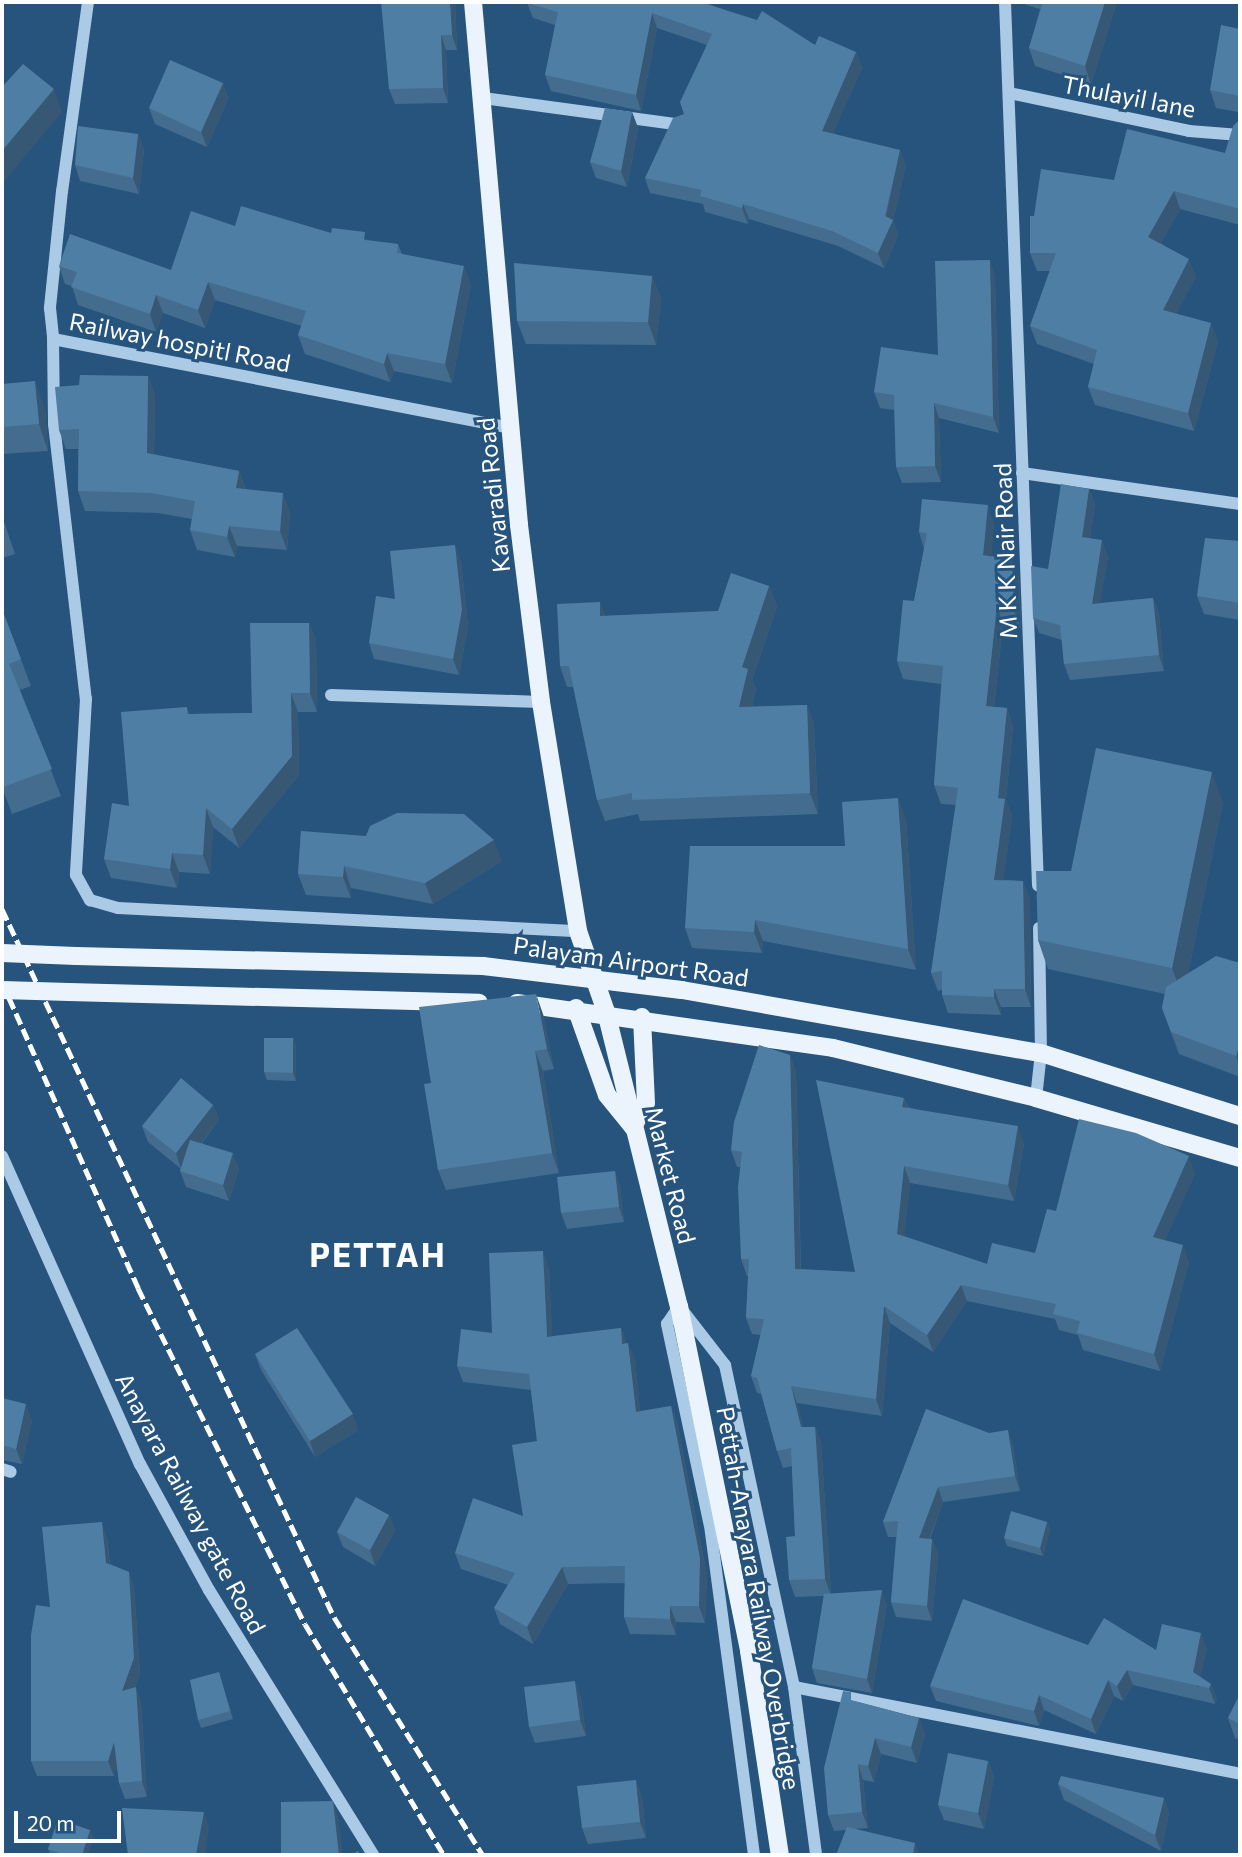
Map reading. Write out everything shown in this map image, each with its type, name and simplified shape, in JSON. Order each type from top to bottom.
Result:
[{"type":"main road","name":"Kavaradi Road","points":[[473,2],[510,428],[541,702],[578,931],[593,979]]},
{"type":"main road","name":"Palayam Airport Road","points":[[2,953],[483,966],[695,992],[1041,1053],[1240,1116]]},
{"type":"main road","name":"Market Road","points":[[593,979],[606,1012],[688,1350]]},
{"type":"main road","points":[[2,990],[443,1003],[538,1002],[576,1007],[833,1048],[1037,1098],[1240,1158]]},
{"type":"main road","points":[[576,1007],[607,1095],[633,1127],[646,1103],[642,1017]]},
{"type":"main road","name":"Pettah-Anayara Railway Overbridge","points":[[688,1350],[749,1650],[780,1855]]},
{"type":"street","name":"Railway hospitl Road","points":[[88,2],[62,191],[50,308],[53,340],[510,428]]},
{"type":"street","name":"M K K Nair Road","points":[[1005,2],[1038,901]]},
{"type":"street","name":"Thulayil lane","points":[[1010,93],[1189,131],[1240,135]]},
{"type":"street","points":[[483,99],[682,125]]},
{"type":"street","points":[[53,340],[54,424],[86,699],[76,875],[90,900],[118,908],[578,931]]},
{"type":"street","points":[[1022,472],[1240,504]]},
{"type":"street","points":[[331,695],[541,702]]},
{"type":"street","points":[[1037,1098],[1041,1053],[1038,915]]},
{"type":"street","name":"Anayara Railway gate Road","points":[[2,1156],[140,1464],[209,1590],[373,1855]]},
{"type":"street","points":[[754,1855],[711,1531],[667,1324],[679,1306],[724,1365],[794,1687],[816,1855]]},
{"type":"street","points":[[794,1687],[1240,1774]]},
{"type":"building","points":[[381,2],[450,2],[452,35],[441,35],[443,88],[389,89]]},
{"type":"building","points":[[527,2],[700,2],[757,20],[762,11],[815,45],[819,36],[856,52],[822,131],[900,150],[885,216],[893,220],[878,253],[832,231],[743,204],[742,208],[700,196],[702,190],[645,178],[673,118],[684,114],[680,102],[712,34],[652,13],[636,95],[545,75],[558,12]]},
{"type":"building","points":[[1043,2],[1105,2],[1085,66],[1029,48]]},
{"type":"building","points":[[1221,25],[1240,29],[1240,96],[1210,90]]},
{"type":"building","points":[[170,60],[223,83],[201,132],[149,108]]},
{"type":"building","points":[[23,64],[54,89],[2,151],[2,87]]},
{"type":"building","points":[[605,108],[632,112],[621,171],[590,162]]},
{"type":"building","points":[[1240,119],[1240,209],[1174,191],[1148,237],[1189,259],[1163,310],[1211,323],[1188,413],[1088,387],[1097,350],[1030,326],[1056,253],[1030,253],[1030,216],[1034,216],[1041,169],[1114,180],[1127,129],[1225,153],[1233,126]]},
{"type":"building","points":[[78,126],[138,134],[133,178],[75,165]]},
{"type":"building","points":[[241,206],[331,233],[332,228],[365,232],[364,240],[398,244],[397,253],[464,266],[445,364],[387,353],[384,364],[298,335],[306,311],[208,282],[198,310],[156,295],[150,314],[71,287],[77,272],[59,266],[70,234],[171,270],[191,211],[235,226]]},
{"type":"building","points":[[990,260],[993,417],[934,403],[935,466],[896,467],[894,395],[874,392],[881,347],[938,355],[935,261]]},
{"type":"building","points":[[514,263],[652,276],[648,322],[517,321]]},
{"type":"building","points":[[80,375],[148,376],[147,453],[239,471],[236,488],[283,493],[280,531],[229,526],[227,537],[190,530],[195,501],[151,493],[78,491],[79,429],[59,430],[55,387],[79,385]]},
{"type":"building","points":[[35,381],[39,424],[2,427],[2,384]]},
{"type":"building","points":[[1061,484],[1089,489],[1082,537],[1102,540],[1092,604],[1153,598],[1159,655],[1064,664],[1060,625],[1033,618],[1031,566],[1048,569]]},
{"type":"building","points":[[922,499],[988,505],[983,555],[1012,560],[1014,610],[997,605],[986,706],[1007,708],[998,798],[1005,799],[994,880],[1023,881],[1025,989],[994,989],[994,997],[942,995],[942,971],[931,973],[958,788],[934,785],[943,666],[897,661],[903,600],[914,601],[927,533],[919,532]]},
{"type":"building","points":[[1205,538],[1240,541],[1240,603],[1197,596]]},
{"type":"building","points":[[455,545],[462,610],[453,659],[369,643],[376,596],[395,599],[390,551]]},
{"type":"building","points":[[731,573],[769,586],[742,667],[748,669],[739,707],[807,705],[810,793],[632,800],[632,793],[597,800],[569,666],[560,666],[557,604],[600,602],[600,616],[718,611]]},
{"type":"building","points":[[2,609],[21,659],[9,664],[52,769],[3,787],[2,785]]},
{"type":"building","points":[[250,623],[309,623],[310,693],[291,693],[292,756],[232,829],[206,808],[203,855],[172,853],[170,869],[104,859],[112,803],[129,806],[121,712],[187,707],[187,714],[252,713]]},
{"type":"building","points":[[1096,748],[1212,772],[1172,968],[1038,940],[1036,871],[1071,871]]},
{"type":"building","points":[[898,798],[908,949],[755,920],[754,932],[685,928],[690,846],[845,846],[842,802]]},
{"type":"building","points":[[397,813],[464,814],[494,840],[425,883],[344,866],[343,877],[298,874],[301,831],[366,836],[370,826]]},
{"type":"building","points":[[1216,956],[1240,963],[1240,1043],[1236,1056],[1171,1032],[1162,1008],[1166,987]]},
{"type":"building","points":[[536,994],[547,1049],[535,1051],[552,1153],[438,1170],[424,1084],[431,1083],[419,1007]]},
{"type":"building","points":[[264,1038],[293,1038],[293,1073],[264,1072]]},
{"type":"building","points":[[759,1045],[790,1055],[795,1269],[855,1272],[816,1080],[904,1098],[902,1107],[1018,1126],[1008,1185],[904,1166],[897,1234],[987,1264],[992,1243],[1035,1253],[1047,1209],[1056,1211],[1079,1119],[1136,1133],[1189,1156],[1153,1237],[1183,1245],[1154,1354],[1077,1333],[1080,1321],[1053,1314],[1056,1304],[961,1285],[927,1335],[884,1306],[876,1399],[791,1386],[801,1427],[815,1427],[825,1579],[789,1580],[786,1537],[795,1536],[791,1448],[777,1451],[757,1378],[751,1376],[764,1319],[746,1318],[749,1259],[741,1259],[738,1187],[742,1152],[731,1150],[734,1122]]},
{"type":"building","points":[[181,1078],[213,1105],[176,1153],[142,1126]]},
{"type":"building","points":[[190,1140],[233,1153],[223,1185],[180,1171]]},
{"type":"building","points":[[615,1171],[619,1207],[561,1213],[557,1177]]},
{"type":"building","points":[[543,1251],[547,1337],[621,1328],[622,1344],[628,1343],[636,1412],[671,1406],[700,1558],[699,1606],[670,1606],[670,1619],[624,1617],[625,1566],[562,1567],[527,1627],[494,1608],[515,1573],[455,1553],[473,1498],[523,1516],[512,1445],[537,1441],[529,1374],[457,1366],[461,1329],[492,1333],[489,1253]]},
{"type":"building","points":[[297,1328],[353,1414],[310,1441],[255,1354]]},
{"type":"building","points":[[2,1398],[26,1404],[16,1449],[2,1445]]},
{"type":"building","points":[[926,1409],[989,1433],[1008,1430],[1015,1476],[938,1487],[919,1538],[932,1539],[927,1606],[891,1602],[898,1521],[883,1522]]},
{"type":"building","points":[[356,1497],[389,1515],[370,1550],[337,1532]]},
{"type":"building","points":[[1011,1511],[1047,1522],[1040,1548],[1004,1538]]},
{"type":"building","points":[[102,1522],[106,1563],[129,1572],[134,1658],[122,1691],[136,1687],[142,1781],[119,1783],[114,1742],[108,1761],[31,1761],[31,1635],[36,1605],[50,1607],[42,1527]]},
{"type":"building","points":[[882,1590],[867,1679],[812,1668],[824,1594]]},
{"type":"building","points":[[963,1599],[1088,1645],[1104,1618],[1156,1650],[1162,1624],[1201,1633],[1193,1672],[1211,1684],[1209,1688],[1127,1670],[1117,1686],[1108,1680],[1091,1719],[1039,1695],[1034,1711],[930,1686]]},
{"type":"building","points":[[219,1672],[230,1711],[198,1720],[190,1680]]},
{"type":"building","points":[[575,1681],[580,1720],[529,1727],[524,1687]]},
{"type":"building","points":[[843,1691],[851,1692],[851,1700],[919,1718],[911,1747],[875,1738],[868,1766],[858,1764],[862,1812],[828,1815],[824,1768]]},
{"type":"building","points":[[1240,1694],[1240,1724],[1228,1718]]},
{"type":"building","points":[[948,1753],[988,1761],[978,1813],[938,1805]]},
{"type":"building","points":[[1061,1776],[1164,1798],[1155,1835],[1058,1784]]},
{"type":"building","points":[[636,1780],[640,1822],[582,1828],[577,1786]]},
{"type":"building","points":[[333,1801],[339,1855],[281,1855],[281,1802]]},
{"type":"building","points":[[122,1808],[204,1812],[196,1855],[128,1855]]},
{"type":"building","points":[[58,1819],[90,1830],[82,1855],[67,1855],[48,1849]]},
{"type":"building","points":[[847,1827],[915,1843],[913,1855],[836,1855]]},
{"type":"railway","points":[[2,909],[334,1617],[483,1855]]},
{"type":"railway","points":[[2,982],[138,1288],[305,1624],[444,1855]]},
{"type":"district","name":"PETTAH","points":[[378,1254]]}]
